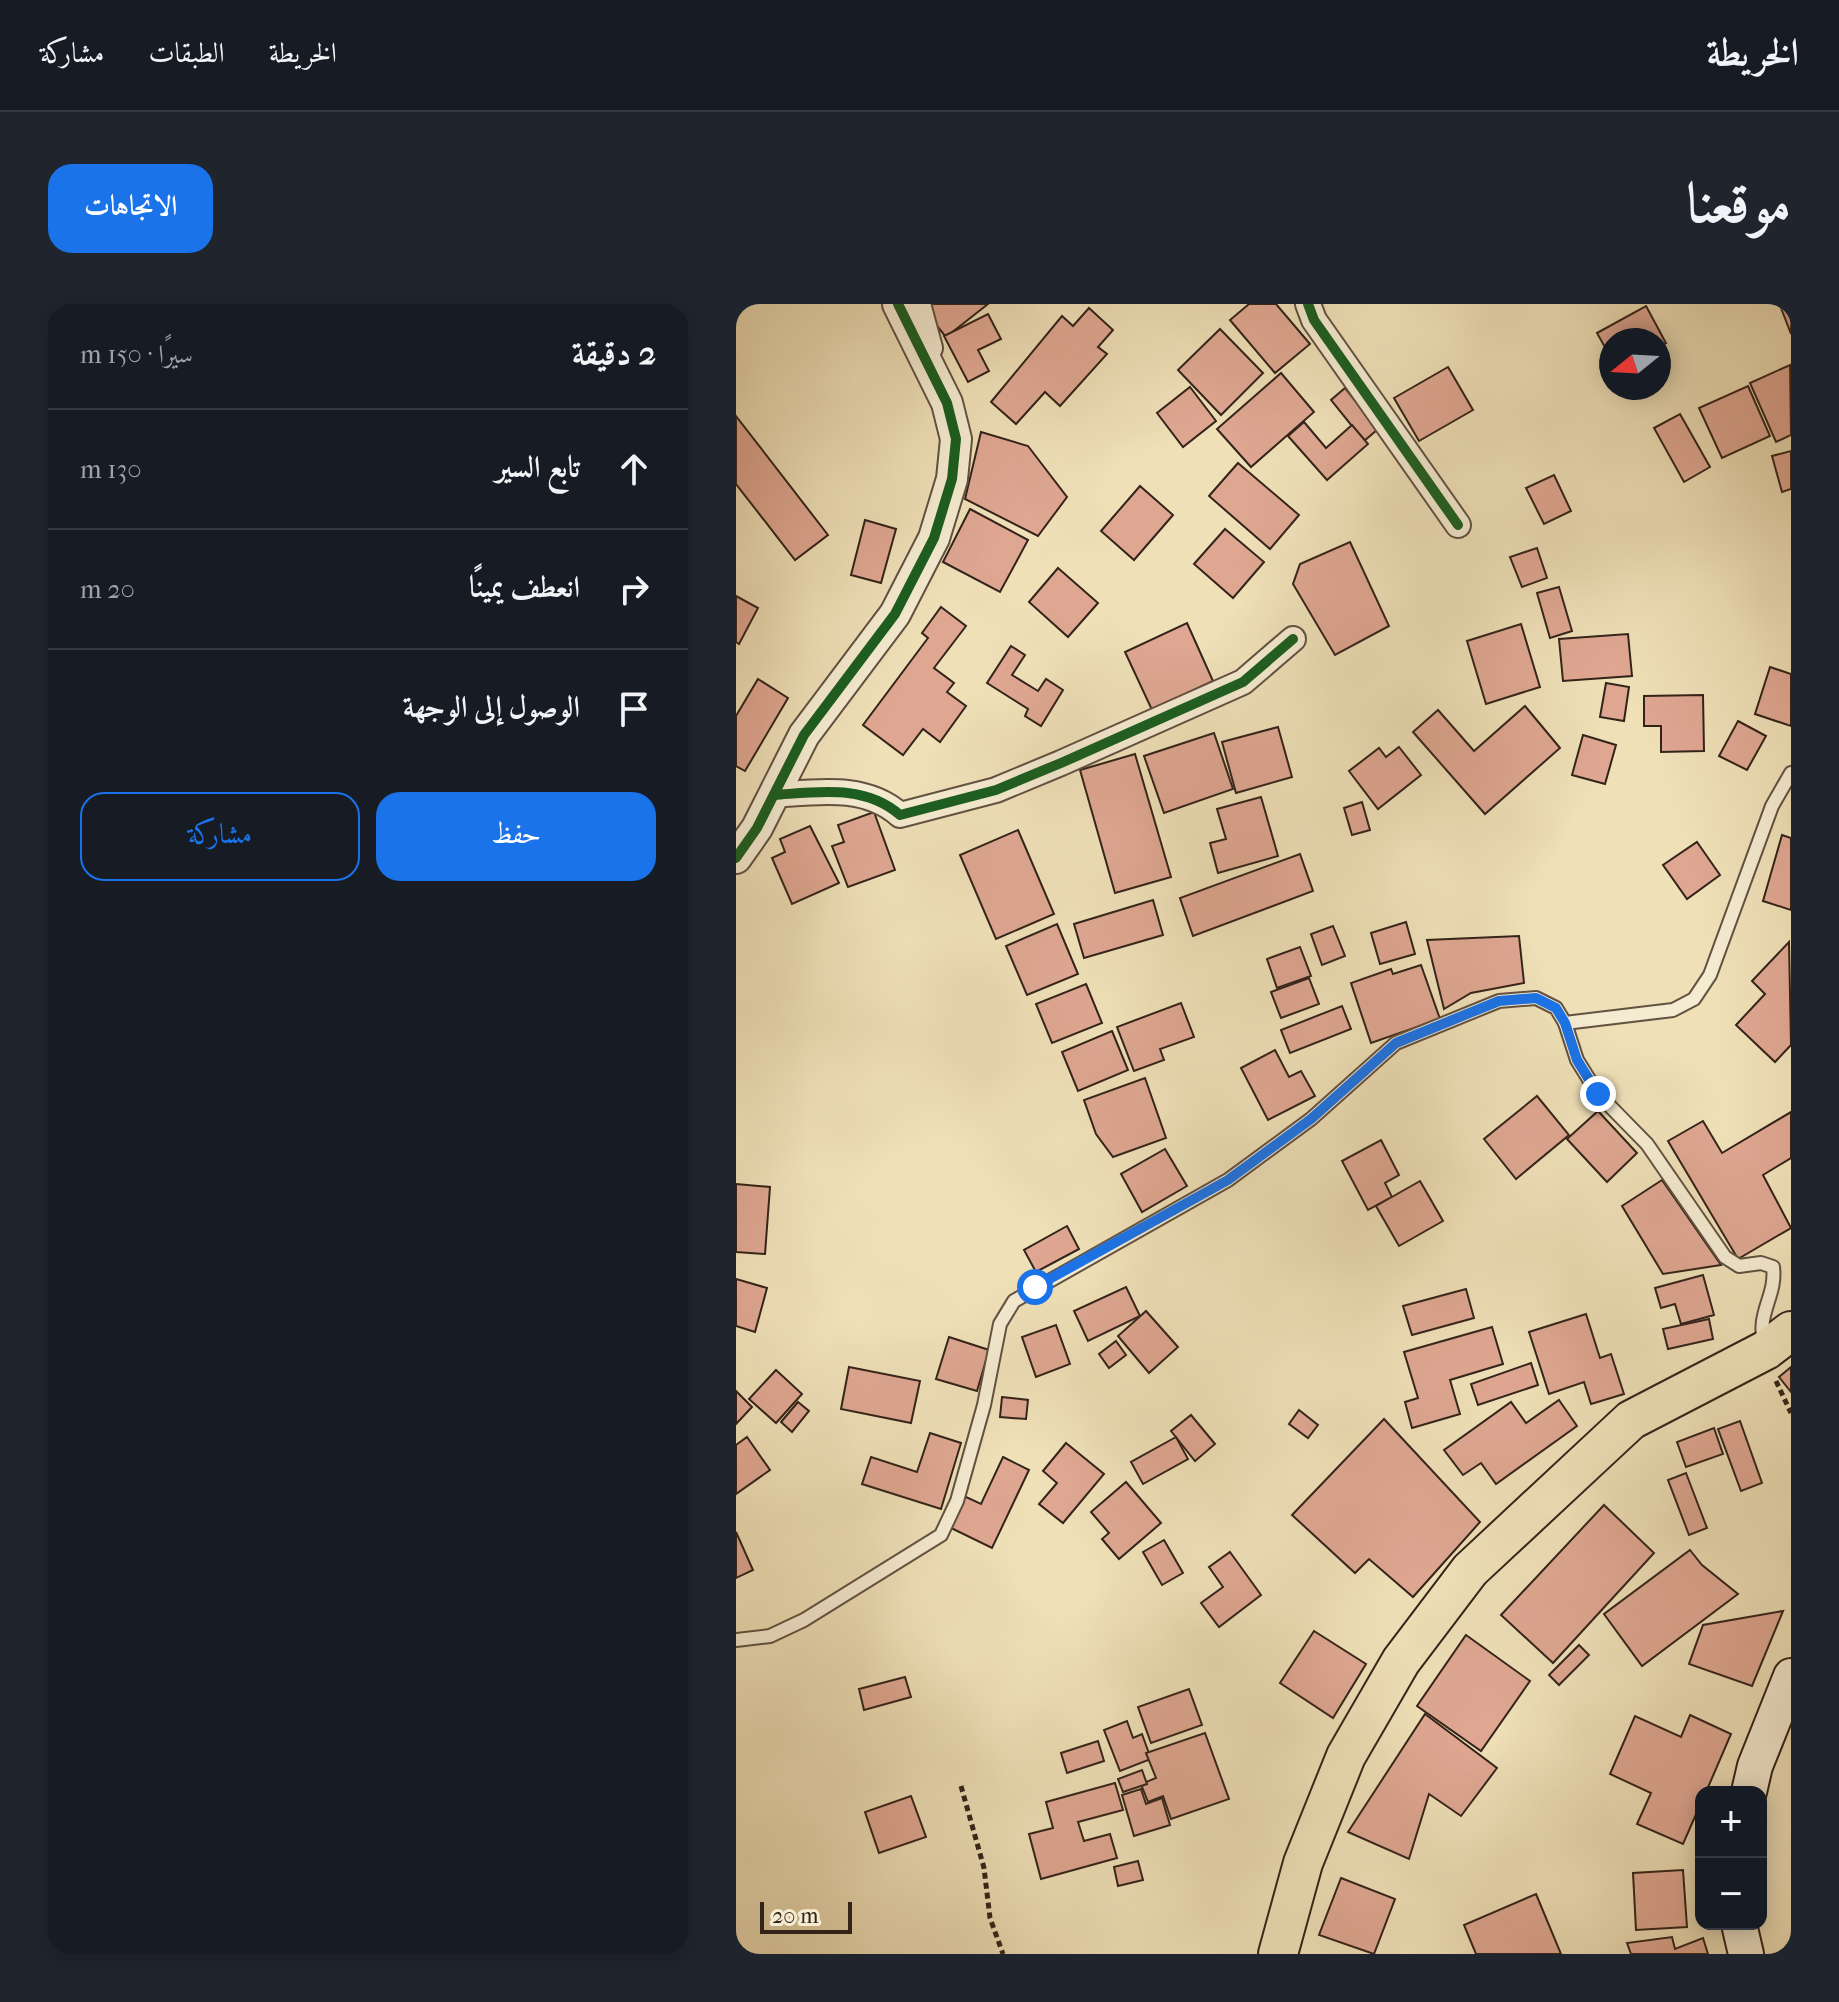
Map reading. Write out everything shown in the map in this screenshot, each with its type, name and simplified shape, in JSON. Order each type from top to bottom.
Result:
[{"type":"main road","points":[[1278,1954],[1303,1863],[1346,1756],[1401,1661],[1470,1570],[1631,1420],[1778,1340]]},
{"type":"main road","points":[[1750,1786],[1755,1766],[1791,1676]]},
{"type":"main road","points":[[1740,1930],[1746,1954]]},
{"type":"street","points":[[898,304],[939,385]]},
{"type":"street","points":[[736,858],[774,795],[804,735],[895,614],[934,538],[952,479],[956,439],[918,304]]},
{"type":"street","points":[[1308,304],[1314,320],[1458,525]]},
{"type":"street","points":[[774,795],[856,793],[885,802],[900,815],[996,790],[1243,682],[1293,639]]},
{"type":"lane","points":[[1565,1023],[1673,1010],[1694,999],[1710,975],[1772,806],[1791,773]]},
{"type":"lane","points":[[736,1640],[770,1636],[804,1620],[941,1535],[957,1501],[984,1405],[1000,1324],[1014,1301],[1228,1180],[1311,1119],[1396,1043],[1499,1001],[1536,998],[1556,1008],[1565,1023],[1577,1060],[1598,1094],[1647,1144],[1725,1257],[1739,1266],[1761,1263],[1773,1267],[1775,1280],[1759,1328],[1778,1340]]},
{"type":"path","points":[[961,1786],[984,1868],[990,1918],[1003,1954]]},
{"type":"building","points":[[931,304],[988,304],[946,337],[933,321]]},
{"type":"building","points":[[1249,304],[1276,304],[1310,344],[1275,373],[1230,320]]},
{"type":"building","points":[[1791,305],[1791,334],[1781,308]]},
{"type":"building","points":[[1646,306],[1658,328],[1606,328]]},
{"type":"building","points":[[1089,308],[1113,330],[1098,347],[1107,354],[1060,406],[1045,392],[1016,424],[991,402],[1062,316],[1073,326]]},
{"type":"building","points":[[988,314],[1001,339],[978,350],[989,371],[968,382],[944,336]]},
{"type":"building","points":[[1220,329],[1263,373],[1221,415],[1178,370]]},
{"type":"building","points":[[1790,365],[1791,435],[1776,442],[1750,383]]},
{"type":"building","points":[[1448,367],[1473,410],[1419,441],[1394,398]]},
{"type":"building","points":[[1281,373],[1314,412],[1251,467],[1217,429]]},
{"type":"building","points":[[1748,386],[1770,436],[1722,458],[1699,408]]},
{"type":"building","points":[[1190,387],[1216,421],[1183,447],[1157,413]]},
{"type":"building","points":[[1345,388],[1378,429],[1364,441],[1331,400]]},
{"type":"building","points":[[1680,414],[1710,467],[1684,482],[1654,428]]},
{"type":"building","points":[[736,416],[828,535],[795,560],[736,484]]},
{"type":"building","points":[[1304,422],[1326,448],[1352,425],[1368,444],[1327,480],[1288,436]]},
{"type":"building","points":[[981,432],[1028,446],[1067,497],[1038,536],[965,499]]},
{"type":"building","points":[[1791,451],[1791,489],[1782,492],[1772,456]]},
{"type":"building","points":[[1238,463],[1299,515],[1270,549],[1209,496]]},
{"type":"building","points":[[1554,475],[1571,511],[1544,524],[1526,488]]},
{"type":"building","points":[[1140,486],[1173,515],[1134,560],[1101,531]]},
{"type":"building","points":[[970,509],[1028,540],[1000,592],[943,562]]},
{"type":"building","points":[[865,520],[896,529],[881,583],[851,575]]},
{"type":"building","points":[[1225,529],[1264,562],[1233,598],[1194,564]]},
{"type":"building","points":[[1350,542],[1389,626],[1335,655],[1293,584],[1300,564]]},
{"type":"building","points":[[1537,548],[1547,578],[1522,587],[1510,557]]},
{"type":"building","points":[[1058,568],[1098,603],[1068,637],[1029,602]]},
{"type":"building","points":[[1559,587],[1572,631],[1550,638],[1537,593]]},
{"type":"building","points":[[736,596],[758,608],[739,644],[736,642]]},
{"type":"building","points":[[941,607],[966,626],[934,668],[954,683],[947,692],[966,706],[940,742],[923,729],[903,755],[863,725],[928,638],[922,633]]},
{"type":"building","points":[[1187,623],[1213,681],[1152,710],[1125,652]]},
{"type":"building","points":[[1521,624],[1540,687],[1486,704],[1467,641]]},
{"type":"building","points":[[1628,634],[1632,676],[1563,681],[1559,639]]},
{"type":"building","points":[[1011,646],[1025,655],[1012,675],[1038,691],[1046,679],[1063,690],[1041,726],[1025,716],[1028,709],[987,683]]},
{"type":"building","points":[[1770,667],[1791,674],[1791,726],[1755,714]]},
{"type":"building","points":[[758,679],[788,698],[745,771],[736,766],[736,716]]},
{"type":"building","points":[[1606,683],[1629,687],[1624,721],[1600,717]]},
{"type":"building","points":[[1703,695],[1704,751],[1661,752],[1661,726],[1644,726],[1644,696]]},
{"type":"building","points":[[1525,706],[1560,748],[1485,814],[1413,732],[1438,710],[1474,751]]},
{"type":"building","points":[[1738,721],[1766,736],[1747,770],[1719,756]]},
{"type":"building","points":[[1278,727],[1292,777],[1236,793],[1222,742]]},
{"type":"building","points":[[1214,733],[1233,789],[1164,813],[1144,756]]},
{"type":"building","points":[[1583,735],[1616,745],[1605,784],[1572,775]]},
{"type":"building","points":[[1399,747],[1421,775],[1378,809],[1349,771],[1379,748],[1386,757]]},
{"type":"building","points":[[1135,754],[1171,877],[1115,893],[1080,770]]},
{"type":"building","points":[[1261,797],[1278,856],[1218,873],[1210,843],[1226,839],[1217,809]]},
{"type":"building","points":[[1362,802],[1370,830],[1352,835],[1344,808]]},
{"type":"building","points":[[874,812],[895,870],[848,887],[832,846],[844,842],[838,825]]},
{"type":"building","points":[[810,826],[839,883],[792,904],[772,858],[785,852],[780,839]]},
{"type":"building","points":[[1018,830],[1054,914],[996,939],[960,855]]},
{"type":"building","points":[[1782,835],[1791,838],[1791,910],[1763,901]]},
{"type":"building","points":[[1697,842],[1720,875],[1687,899],[1663,865]]},
{"type":"building","points":[[1300,854],[1313,891],[1193,936],[1180,898]]},
{"type":"building","points":[[1153,900],[1163,935],[1084,958],[1074,924]]},
{"type":"building","points":[[1406,922],[1415,954],[1380,964],[1371,933]]},
{"type":"building","points":[[1057,924],[1078,974],[1027,995],[1006,946]]},
{"type":"building","points":[[1333,926],[1345,956],[1322,965],[1311,934]]},
{"type":"building","points":[[1519,936],[1524,983],[1471,993],[1444,1009],[1427,940]]},
{"type":"building","points":[[1789,942],[1791,1045],[1775,1062],[1736,1025],[1765,994],[1752,981]]},
{"type":"building","points":[[1300,947],[1311,976],[1277,988],[1267,959]]},
{"type":"building","points":[[1421,965],[1440,1019],[1371,1043],[1351,983],[1391,969],[1393,974]]},
{"type":"building","points":[[1309,978],[1319,1004],[1281,1018],[1271,992]]},
{"type":"building","points":[[1086,984],[1102,1023],[1052,1043],[1036,1004]]},
{"type":"building","points":[[1181,1003],[1194,1037],[1160,1049],[1164,1060],[1134,1071],[1117,1027]]},
{"type":"building","points":[[1342,1006],[1351,1029],[1290,1053],[1281,1030]]},
{"type":"building","points":[[1112,1031],[1128,1070],[1078,1091],[1062,1052]]},
{"type":"building","points":[[1275,1050],[1289,1077],[1301,1071],[1315,1096],[1268,1120],[1241,1068]]},
{"type":"building","points":[[1145,1078],[1166,1138],[1113,1157],[1096,1134],[1084,1100]]},
{"type":"building","points":[[1537,1096],[1569,1135],[1516,1179],[1484,1139]]},
{"type":"building","points":[[1598,1111],[1637,1153],[1607,1182],[1567,1139]]},
{"type":"building","points":[[1791,1112],[1791,1158],[1763,1175],[1791,1228],[1738,1259],[1668,1141],[1703,1121],[1722,1153]]},
{"type":"building","points":[[1381,1140],[1399,1175],[1385,1183],[1392,1197],[1368,1210],[1342,1161]]},
{"type":"building","points":[[1165,1149],[1187,1186],[1142,1212],[1121,1174]]},
{"type":"building","points":[[1662,1180],[1721,1265],[1663,1274],[1622,1206]]},
{"type":"building","points":[[1420,1181],[1443,1221],[1399,1246],[1376,1206]]},
{"type":"building","points":[[736,1184],[770,1187],[765,1254],[736,1252]]},
{"type":"building","points":[[1067,1226],[1079,1249],[1036,1272],[1024,1250]]},
{"type":"building","points":[[1703,1275],[1714,1315],[1681,1324],[1675,1304],[1661,1308],[1655,1288]]},
{"type":"building","points":[[736,1279],[767,1288],[755,1332],[736,1326]]},
{"type":"building","points":[[1126,1287],[1140,1316],[1088,1341],[1074,1311]]},
{"type":"building","points":[[1466,1289],[1474,1318],[1412,1335],[1403,1306]]},
{"type":"building","points":[[1146,1311],[1178,1347],[1149,1373],[1118,1336]]},
{"type":"building","points":[[1586,1314],[1600,1358],[1611,1354],[1624,1394],[1591,1404],[1584,1382],[1549,1394],[1529,1332]]},
{"type":"building","points":[[1709,1319],[1713,1339],[1668,1349],[1663,1329]]},
{"type":"building","points":[[1056,1325],[1070,1364],[1036,1377],[1022,1337]]},
{"type":"building","points":[[1492,1327],[1503,1364],[1450,1380],[1460,1414],[1412,1428],[1405,1402],[1418,1398],[1404,1352]]},
{"type":"building","points":[[949,1337],[989,1350],[977,1391],[936,1379]]},
{"type":"building","points":[[1116,1341],[1126,1355],[1109,1368],[1099,1354]]},
{"type":"building","points":[[1531,1363],[1538,1385],[1478,1405],[1471,1384]]},
{"type":"building","points":[[849,1367],[920,1381],[911,1423],[841,1409]]},
{"type":"building","points":[[1791,1367],[1791,1392],[1779,1377]]},
{"type":"building","points":[[776,1370],[802,1394],[776,1423],[749,1399]]},
{"type":"building","points":[[736,1391],[752,1407],[736,1424]]},
{"type":"building","points":[[1002,1397],[1028,1400],[1026,1419],[1000,1417]]},
{"type":"building","points":[[1559,1400],[1577,1426],[1496,1484],[1481,1463],[1463,1475],[1444,1450],[1511,1402],[1526,1423]]},
{"type":"building","points":[[798,1402],[809,1411],[792,1432],[781,1422]]},
{"type":"building","points":[[1299,1410],[1318,1425],[1308,1438],[1289,1424]]},
{"type":"building","points":[[1191,1415],[1215,1444],[1195,1461],[1171,1431]]},
{"type":"building","points":[[1384,1419],[1480,1522],[1413,1597],[1369,1559],[1355,1573],[1292,1515]]},
{"type":"building","points":[[1740,1421],[1762,1483],[1741,1491],[1718,1429]]},
{"type":"building","points":[[1714,1428],[1723,1454],[1686,1467],[1677,1442]]},
{"type":"building","points":[[930,1433],[961,1443],[941,1509],[862,1484],[871,1457],[917,1472]]},
{"type":"building","points":[[747,1437],[770,1470],[736,1494],[736,1445]]},
{"type":"building","points":[[1176,1437],[1188,1459],[1143,1484],[1131,1462]]},
{"type":"building","points":[[1066,1443],[1104,1474],[1063,1523],[1039,1504],[1057,1483],[1043,1471]]},
{"type":"building","points":[[1003,1457],[1029,1470],[992,1548],[949,1527],[964,1496],[981,1504]]},
{"type":"building","points":[[1686,1473],[1707,1528],[1689,1535],[1668,1480]]},
{"type":"building","points":[[1126,1482],[1161,1523],[1119,1559],[1102,1539],[1109,1533],[1091,1512]]},
{"type":"building","points":[[1604,1505],[1654,1553],[1553,1663],[1501,1615]]},
{"type":"building","points":[[736,1532],[753,1570],[736,1578]]},
{"type":"building","points":[[1164,1540],[1183,1573],[1162,1585],[1143,1552]]},
{"type":"building","points":[[1690,1550],[1702,1565],[1738,1594],[1642,1666],[1604,1614]]},
{"type":"building","points":[[1230,1552],[1261,1595],[1219,1627],[1201,1603],[1223,1587],[1209,1567]]},
{"type":"building","points":[[1783,1611],[1752,1686],[1689,1664],[1703,1625]]},
{"type":"building","points":[[1314,1631],[1366,1664],[1333,1718],[1280,1683]]},
{"type":"building","points":[[1466,1635],[1530,1681],[1481,1751],[1417,1706]]},
{"type":"building","points":[[1579,1645],[1589,1655],[1559,1685],[1549,1675]]},
{"type":"building","points":[[905,1677],[911,1697],[864,1710],[859,1689]]},
{"type":"building","points":[[1189,1689],[1202,1725],[1151,1743],[1138,1707]]},
{"type":"building","points":[[1425,1714],[1497,1768],[1461,1816],[1429,1794],[1409,1859],[1348,1832]]},
{"type":"building","points":[[1690,1715],[1731,1734],[1709,1786],[1695,1786],[1695,1817],[1683,1844],[1637,1824],[1651,1793],[1610,1774],[1635,1716],[1681,1737]]},
{"type":"building","points":[[1127,1721],[1133,1738],[1142,1734],[1151,1759],[1120,1771],[1104,1730]]},
{"type":"building","points":[[1205,1733],[1229,1799],[1171,1819],[1163,1796],[1148,1802],[1141,1784],[1156,1778],[1146,1753]]},
{"type":"building","points":[[1098,1741],[1104,1761],[1067,1773],[1061,1753]]},
{"type":"building","points":[[1142,1770],[1147,1784],[1123,1792],[1118,1779]]},
{"type":"building","points":[[1115,1783],[1123,1810],[1078,1822],[1084,1841],[1110,1834],[1117,1858],[1041,1879],[1029,1834],[1053,1828],[1046,1802]]},
{"type":"building","points":[[1141,1789],[1146,1804],[1162,1798],[1170,1825],[1134,1836],[1122,1795]]},
{"type":"building","points":[[911,1796],[926,1837],[879,1853],[865,1812]]},
{"type":"building","points":[[1138,1861],[1143,1880],[1118,1886],[1114,1867]]},
{"type":"building","points":[[1683,1870],[1687,1927],[1636,1930],[1633,1873]]},
{"type":"building","points":[[1341,1878],[1395,1899],[1374,1954],[1319,1935]]},
{"type":"building","points":[[1536,1894],[1561,1954],[1476,1954],[1464,1925]]},
{"type":"building","points":[[1672,1937],[1675,1949],[1703,1938],[1708,1954],[1631,1954],[1627,1943]]},
{"type":"cycle path","points":[[736,858],[757,828],[804,735],[895,614],[934,538],[952,479],[956,439],[947,403],[898,304]]},
{"type":"cycle path","points":[[1308,304],[1314,320],[1458,525]]},
{"type":"cycle path","points":[[774,795],[856,794],[872,798],[900,815],[996,790],[1243,682],[1293,639]]},
{"type":"route","points":[[1035,1287],[1228,1180],[1311,1119],[1396,1043],[1499,1001],[1536,998],[1556,1008],[1565,1023],[1577,1060],[1598,1094]]}]
